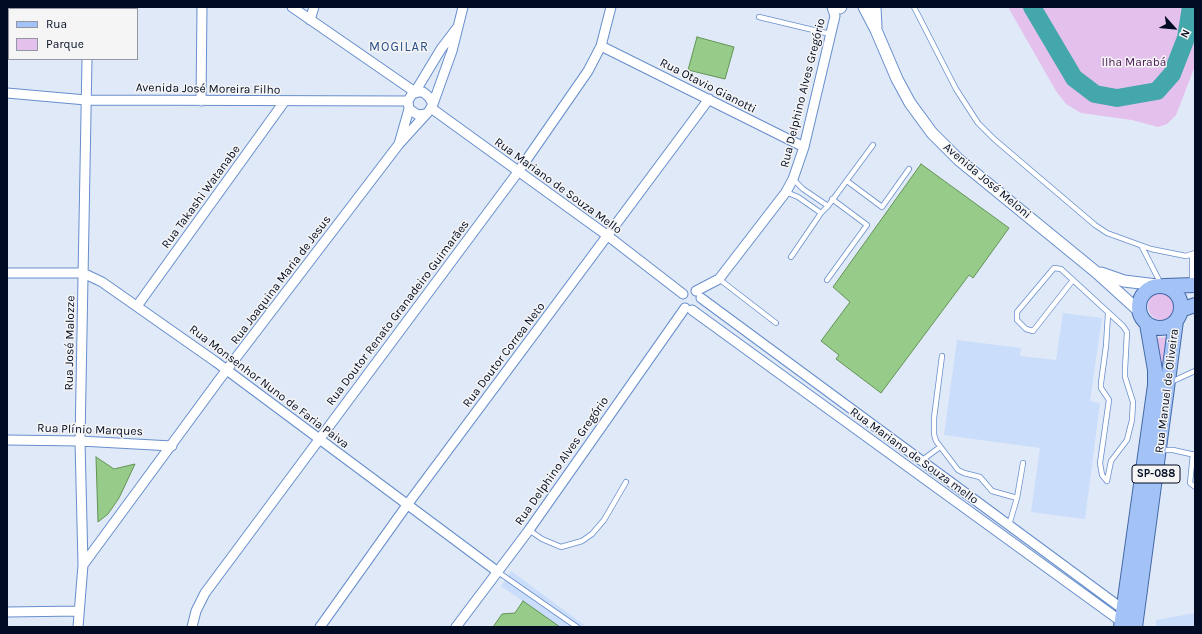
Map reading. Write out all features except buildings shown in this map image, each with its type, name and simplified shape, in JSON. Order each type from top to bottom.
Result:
[{"type":"main road","name":"Avenida José Meloni","points":[[1161,285],[1193,285]]},
{"type":"main road","points":[[1139,311],[1141,297],[1151,287],[1161,285]]},
{"type":"main road","name":"SP-088","points":[[1161,285],[1176,292],[1181,304],[1178,316]]},
{"type":"main road","points":[[1147,324],[1159,328],[1171,325],[1178,316],[1195,304]]},
{"type":"main road","name":"SP-088","points":[[1139,311],[1143,321],[1147,324]]},
{"type":"main road","name":"Rua Manuel de Oliveira","points":[[1135,627],[1178,316]]},
{"type":"main road","name":"Rua Manuel de Oliveira","points":[[1122,620],[1140,482],[1155,385],[1155,370],[1147,324]]},
{"type":"street","points":[[201,101],[202,7]]},
{"type":"street","name":"Rua Mariano de Souza Mello","points":[[292,7],[416,92],[427,94],[430,109],[608,236],[683,294]]},
{"type":"street","points":[[310,20],[314,7]]},
{"type":"street","points":[[430,109],[452,51],[463,7]]},
{"type":"street","name":"Rua Doutor Renato Granadeiro Guimarães","points":[[192,627],[196,611],[205,593],[518,172],[588,71],[601,46],[611,7]]},
{"type":"street","name":"Avenida José Meloni","points":[[864,7],[876,30],[897,79],[910,103],[932,133],[959,160],[1096,272],[1139,311]]},
{"type":"street","points":[[875,7],[876,30]]},
{"type":"street","name":"Rua Delphino Alves Gregório","points":[[699,295],[719,279],[786,192],[793,179],[804,147],[830,34],[838,9]]},
{"type":"street","points":[[399,144],[409,105],[441,49],[457,28]]},
{"type":"street","name":"Rua Otavio Gianotti","points":[[601,46],[804,147]]},
{"type":"street","name":"Rua José Malozze","points":[[78,627],[83,565],[80,441],[87,60]]},
{"type":"street","name":"Avenida José Moreira Filho","points":[[7,93],[86,100],[409,105],[414,114],[430,109]]},
{"type":"street","name":"Rua Doutor Correa Neto","points":[[320,627],[406,505],[709,99]]},
{"type":"street","name":"Rua Takashi Watanabe","points":[[137,306],[284,102]]},
{"type":"street","name":"Rua Joaquina Maria de Jesus","points":[[83,565],[227,371],[399,144],[430,109]]},
{"type":"street","name":"Avenida José Meloni","points":[[1096,272],[1124,281],[1161,285]]},
{"type":"street","name":"Rua Monsenhor Nuno de Faria Paiva","points":[[7,273],[83,273],[102,282],[227,371],[498,572]]},
{"type":"street","points":[[689,290],[699,295],[699,306],[689,309],[681,301],[683,294],[689,290]]},
{"type":"street","name":"Rua Mariano de Souza mello","points":[[699,295],[1009,525],[1122,620]]},
{"type":"street","name":"Rua Delphino Alves Gregório","points":[[456,627],[529,530],[689,309]]},
{"type":"street","name":"Rua Mariano de Souza mello","points":[[689,309],[1122,620]]},
{"type":"street","name":"Rua Plínio Marques","points":[[7,440],[80,441],[172,446]]},
{"type":"street","points":[[7,612],[79,611]]},
{"type":"lane","points":[[914,7],[956,89],[978,123],[1095,225],[1107,233],[1142,247],[1186,256],[1194,254],[1193,285]]},
{"type":"lane","points":[[759,17],[830,34]]},
{"type":"lane","points":[[791,258],[820,213],[828,206],[873,145]]},
{"type":"lane","points":[[847,181],[882,207],[909,169]]},
{"type":"lane","points":[[793,179],[806,192],[828,206]]},
{"type":"lane","points":[[786,192],[798,197],[820,213]]},
{"type":"lane","points":[[827,280],[867,225],[832,199]]},
{"type":"lane","points":[[1142,247],[1161,285]]},
{"type":"lane","points":[[1073,280],[1033,331],[1026,329],[1016,320],[1017,312],[1054,268],[1061,269],[1073,280],[1108,314],[1123,326],[1127,332],[1125,377],[1133,402],[1129,433],[1125,444],[1111,461],[1106,481],[1102,475],[1100,463],[1109,400],[1101,388],[1108,314]]},
{"type":"lane","points":[[719,279],[776,323]]},
{"type":"lane","points":[[942,356],[934,434],[936,442],[958,470],[980,477],[992,491],[1018,498]]},
{"type":"lane","points":[[1168,384],[1194,371],[1195,364]]},
{"type":"lane","points":[[921,461],[940,447]]},
{"type":"lane","points":[[1160,450],[1173,450],[1194,454],[1190,483],[1195,487]]},
{"type":"lane","points":[[1009,525],[1018,498],[1023,463]]},
{"type":"lane","points":[[529,530],[542,539],[561,547],[582,541],[592,534],[604,520],[626,482]]},
{"type":"lane","points":[[498,572],[577,627]]},
{"type":"shaded area","points":[[1063,313],[1102,318],[1090,401],[1100,403],[1085,519],[1031,512],[1040,448],[944,435],[957,340],[1021,348],[1020,356],[1056,360]]},
{"type":"shaded area","points":[[511,571],[587,627],[551,627],[554,623],[501,586]]},
{"type":"shaded area","points":[[1195,613],[1195,627],[1156,627],[1156,620]]},
{"type":"green space","name":"Ilha Marabá","points":[[1008,7],[1195,7],[1195,66],[1176,115],[1167,124],[1158,127],[1132,120],[1081,113],[1066,104],[1056,91]]},
{"type":"green space","points":[[1162,292],[1172,296],[1176,306],[1172,316],[1162,320],[1152,316],[1148,306],[1152,296]]},
{"type":"green space","points":[[1169,337],[1163,378],[1152,338]]},
{"type":"waterway","points":[[1032,7],[1074,78],[1095,94],[1117,98],[1157,91],[1172,74],[1186,38],[1191,7]]},
{"type":"district","name":"MOGILAR","points":[[399,47]]}]
